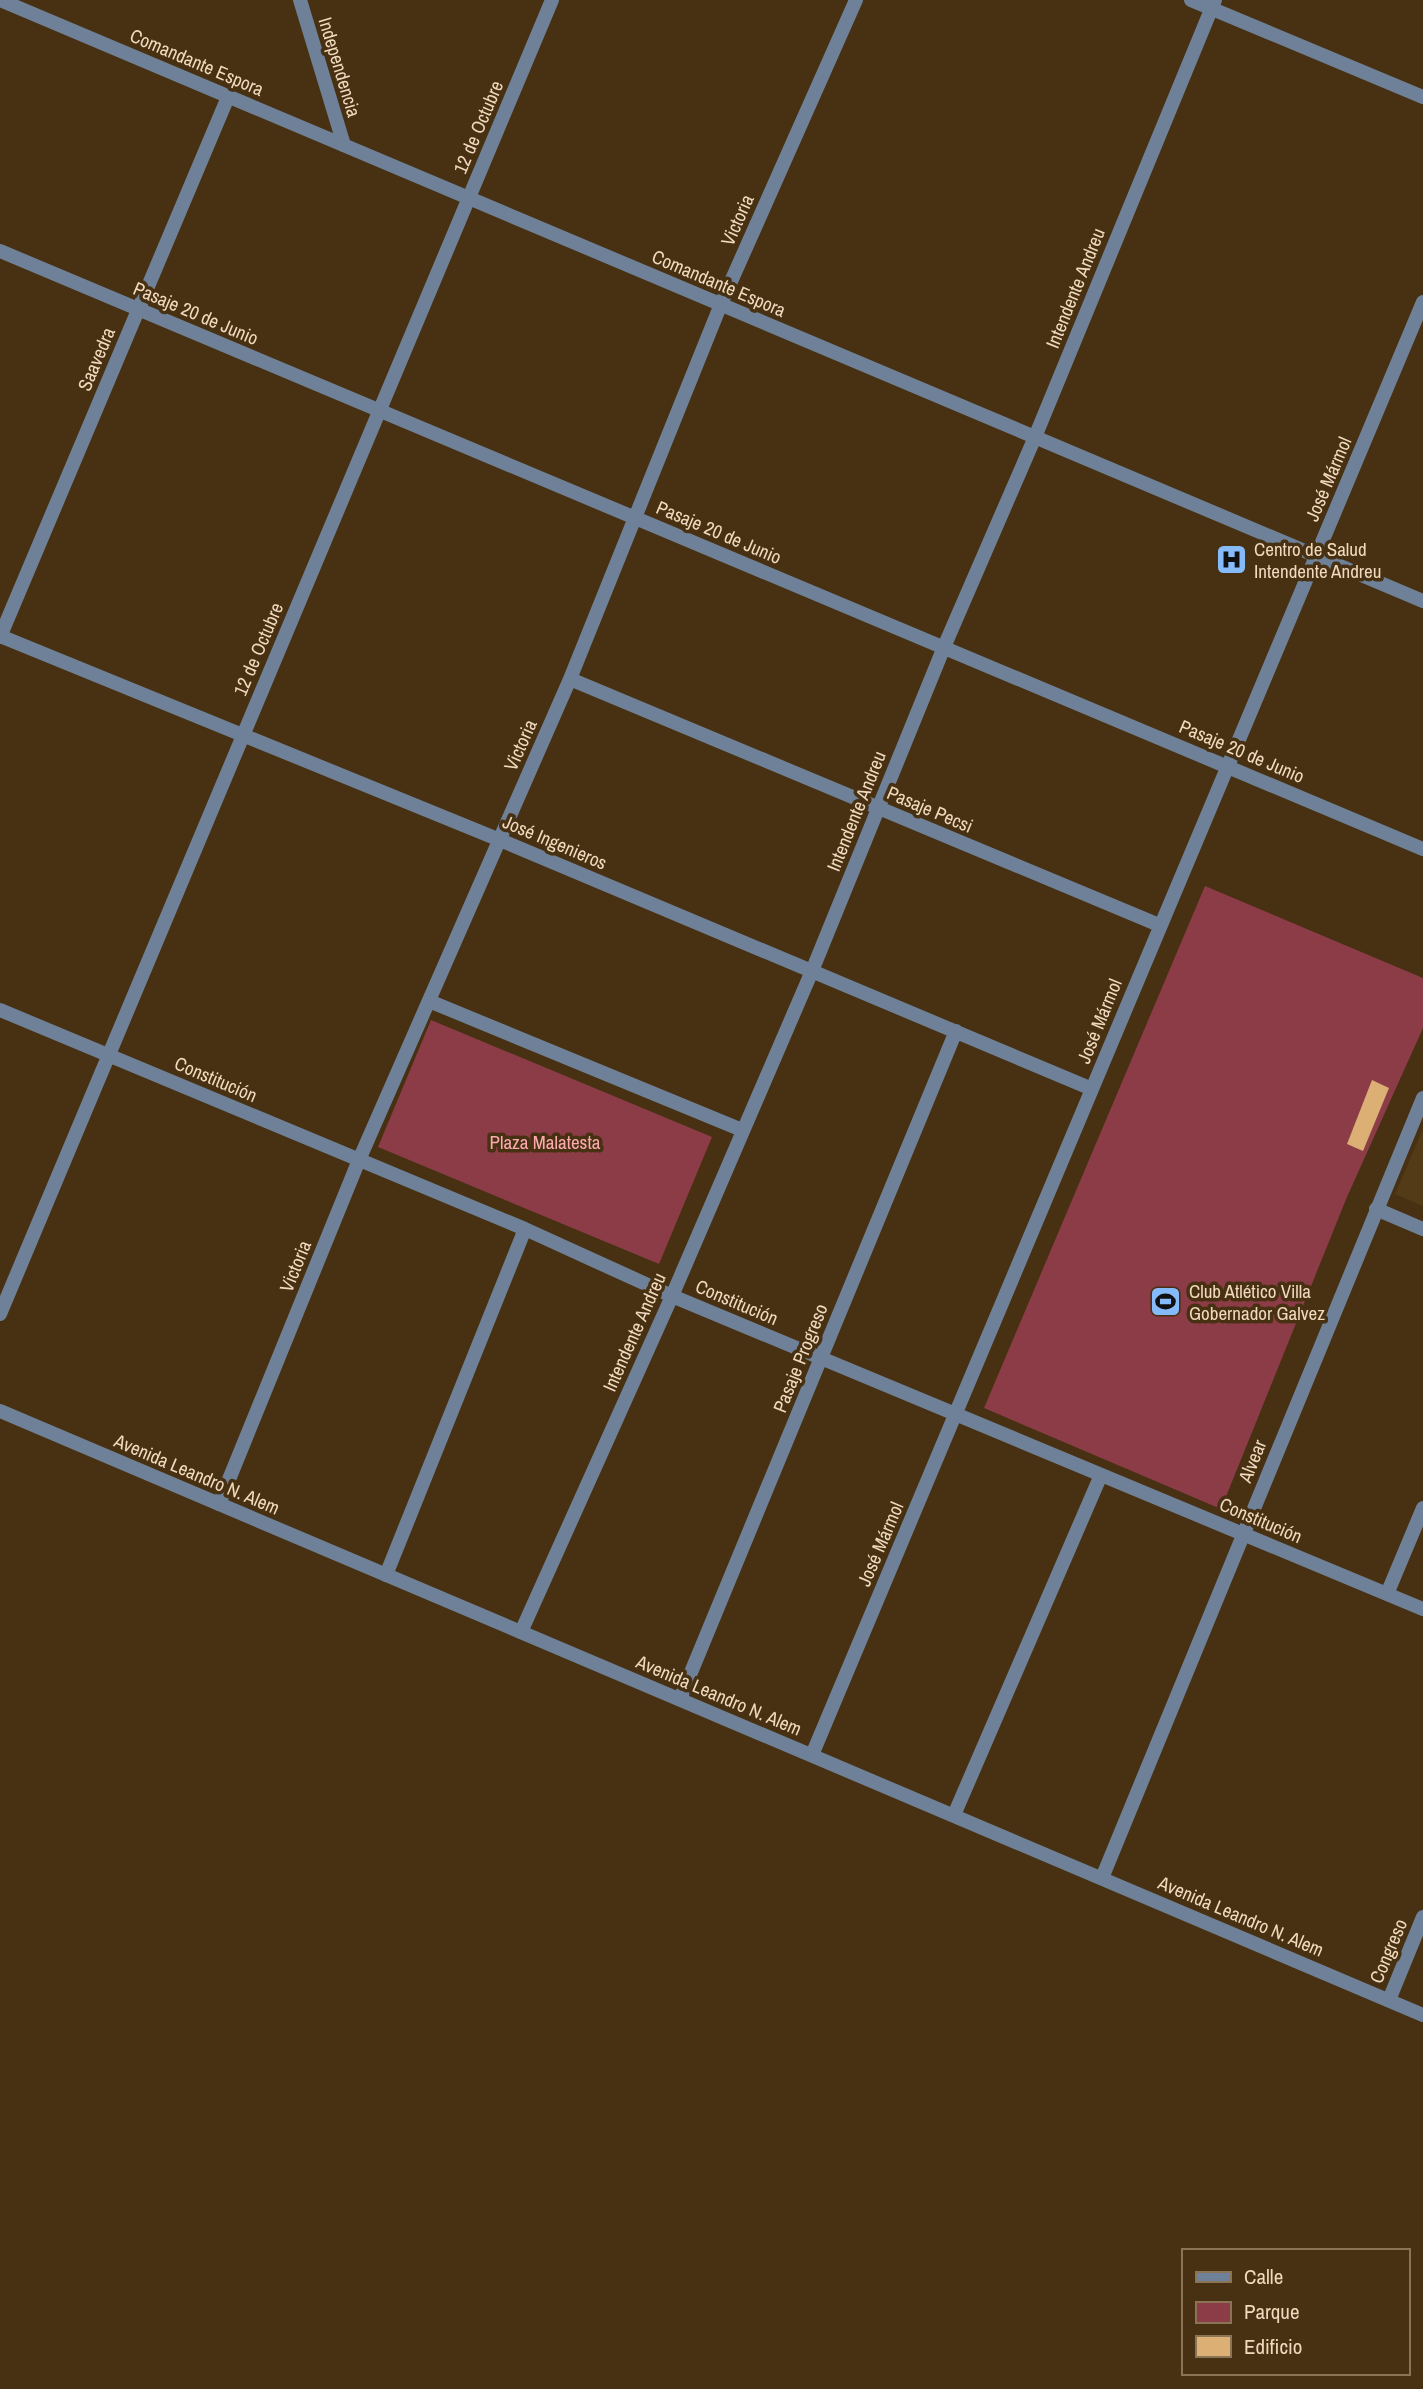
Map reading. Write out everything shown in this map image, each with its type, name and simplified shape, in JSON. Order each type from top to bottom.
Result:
[{"type":"street","name":"Comandante Espora","points":[[0,0],[1423,601]]},
{"type":"street","name":"Independencia","points":[[300,0],[344,145]]},
{"type":"street","name":"12 de Octubre","points":[[0,1314],[552,0]]},
{"type":"street","name":"Victoria","points":[[219,1504],[359,1160],[570,679],[720,304],[856,0]]},
{"type":"street","points":[[1191,0],[1213,4],[1423,97]]},
{"type":"street","name":"Intendente Andreu","points":[[521,1632],[672,1296],[813,971],[944,647],[1035,437],[1213,4]]},
{"type":"street","name":"Saavedra","points":[[0,636],[228,97]]},
{"type":"street","name":"Pasaje 20 de Junio","points":[[0,251],[1423,849]]},
{"type":"street","name":"José Mármol","points":[[812,1755],[1423,302]]},
{"type":"street","name":"José Ingenieros","points":[[0,636],[500,840],[1092,1088]]},
{"type":"street","name":"Pasaje Pecsi","points":[[570,679],[1160,925]]},
{"type":"street","points":[[429,1001],[743,1130]]},
{"type":"street","name":"Constitución","points":[[0,1010],[525,1229],[672,1296],[1423,1609]]},
{"type":"street","name":"Pasaje Progreso","points":[[680,1699],[956,1031]]},
{"type":"street","name":"Alvear","points":[[1102,1878],[1423,1098]]},
{"type":"street","points":[[1377,1209],[1423,1229]]},
{"type":"street","points":[[386,1575],[525,1229]]},
{"type":"street","name":"Avenida Leandro N. Alem","points":[[0,1411],[1423,2015]]},
{"type":"street","points":[[954,1815],[1101,1475]]},
{"type":"street","points":[[1387,1594],[1423,1508]]},
{"type":"street","name":"Congreso","points":[[1389,2000],[1423,1917]]},
{"type":"shaded area","points":[[1423,1129],[1423,1206],[1395,1194]]},
{"type":"green space","name":"Club Atlético Villa Gobernador Galvez","points":[[1205,886],[1423,978],[1423,1028],[1347,1197],[1221,1509],[984,1408]]},
{"type":"green space","name":"Plaza Malatesta","points":[[431,1020],[712,1137],[659,1264],[378,1147]]},
{"type":"building","points":[[1372,1080],[1389,1088],[1363,1151],[1347,1144]]},
{"type":"place","name":"Centro de Salud Intendente Andreu","points":[[1231,560]]},
{"type":"place","name":"Club Atlético Villa Gobernador Galvez","points":[[1166,1302]]}]
